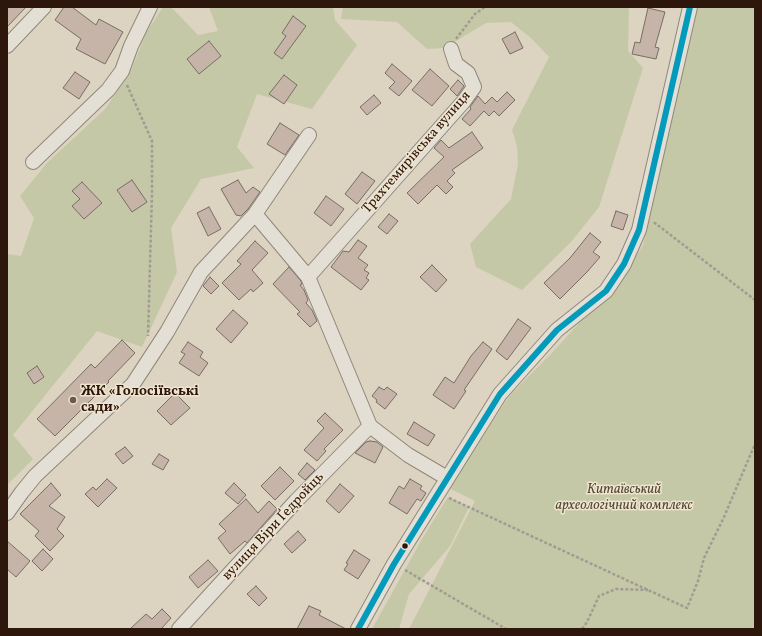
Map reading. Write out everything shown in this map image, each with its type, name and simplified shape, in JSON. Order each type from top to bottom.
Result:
[{"type":"street","points":[[7,46],[44,7]]},
{"type":"street","points":[[33,162],[108,90],[122,71],[131,46],[150,7]]},
{"type":"street","points":[[358,629],[394,564],[500,394],[557,330],[606,292],[624,264],[639,230],[690,7]]},
{"type":"street","name":"Трахтемирівська вулиця","points":[[308,277],[464,101],[474,87],[468,73],[456,64],[451,50]]},
{"type":"street","points":[[7,513],[35,476],[133,384],[166,332],[201,272],[255,214],[308,135]]},
{"type":"street","points":[[255,214],[308,277],[370,426],[408,455],[447,478]]},
{"type":"street","name":"вулиця Віри Ґедройць","points":[[179,629],[296,501],[370,426]]},
{"type":"path","points":[[451,50],[458,34],[475,14],[485,7]]},
{"type":"path","points":[[122,71],[152,141],[148,338]]},
{"type":"path","points":[[651,229],[655,223],[755,300]]},
{"type":"path","points":[[438,493],[687,608],[698,580],[704,558],[724,517],[755,444]]},
{"type":"path","points":[[394,564],[506,629]]},
{"type":"path","points":[[582,629],[587,622],[599,596],[616,589],[650,590]]},
{"type":"green space","points":[[163,7],[171,7],[198,35],[218,31],[209,7],[333,7],[335,20],[357,45],[312,109],[257,94],[237,147],[254,168],[201,179],[171,228],[177,272],[142,347],[97,331],[13,435],[33,459],[7,485],[7,254],[21,256],[34,218],[20,196],[47,163],[105,109],[131,71],[146,33]]},
{"type":"green space","points":[[343,7],[629,7],[628,51],[643,68],[599,207],[571,242],[522,290],[476,267],[470,244],[511,199],[518,164],[517,146],[512,130],[549,57],[532,39],[511,22],[486,23],[444,48],[427,49],[397,22],[341,19]]},
{"type":"green space","name":"Китаївський археологічний комплекс","points":[[697,7],[755,7],[755,629],[409,629],[475,501],[449,488],[510,395],[552,353],[627,270],[643,245]]},
{"type":"green space","points":[[448,497],[469,507],[450,546],[409,594],[399,629],[372,629],[422,539]]},
{"type":"building","points":[[7,7],[26,7],[7,27]]},
{"type":"building","points":[[64,7],[72,7],[96,25],[99,19],[123,32],[105,64],[76,49],[81,39],[55,20]]},
{"type":"building","points":[[648,8],[665,12],[655,47],[659,48],[656,59],[632,54],[635,42],[640,43]]},
{"type":"building","points":[[293,16],[306,26],[282,59],[274,53],[286,36],[282,33]]},
{"type":"building","points":[[515,32],[523,48],[510,54],[502,39]]},
{"type":"building","points":[[209,41],[221,56],[199,74],[187,59]]},
{"type":"building","points":[[392,64],[412,81],[399,96],[389,88],[395,82],[385,73]]},
{"type":"building","points":[[430,69],[449,86],[432,106],[412,90]]},
{"type":"building","points":[[75,72],[90,82],[79,99],[63,88]]},
{"type":"building","points":[[284,75],[297,85],[284,104],[269,94]]},
{"type":"building","points":[[458,80],[464,86],[457,96],[450,89]]},
{"type":"building","points":[[507,92],[515,100],[499,116],[494,111],[489,116],[484,111],[470,126],[462,119],[471,109],[470,107],[478,96],[485,104],[492,97],[497,102]]},
{"type":"building","points":[[374,95],[381,103],[367,115],[360,107]]},
{"type":"building","points":[[280,123],[299,135],[285,155],[267,144]]},
{"type":"building","points":[[472,132],[483,148],[452,170],[455,173],[447,181],[453,187],[446,194],[437,185],[418,204],[407,193],[444,157],[434,148],[441,140],[449,148]]},
{"type":"building","points":[[362,172],[375,181],[357,204],[345,194]]},
{"type":"building","points":[[132,180],[147,202],[132,212],[117,190]]},
{"type":"building","points":[[238,180],[246,193],[253,187],[260,192],[241,216],[236,215],[221,189]]},
{"type":"building","points":[[82,182],[102,203],[84,219],[72,206],[80,199],[72,191]]},
{"type":"building","points":[[326,196],[344,209],[331,226],[314,213]]},
{"type":"building","points":[[209,207],[221,229],[208,236],[197,213]]},
{"type":"building","points":[[616,211],[628,215],[623,230],[611,226]]},
{"type":"building","points":[[389,214],[398,221],[387,234],[378,227]]},
{"type":"building","points":[[590,233],[601,242],[593,252],[600,257],[560,299],[544,283],[570,258]]},
{"type":"building","points":[[358,240],[367,246],[358,258],[368,265],[364,270],[369,273],[366,278],[369,280],[361,290],[331,267],[343,251],[349,252]]},
{"type":"building","points":[[255,241],[268,253],[252,270],[263,283],[253,292],[251,289],[239,300],[222,283],[241,264],[237,261]]},
{"type":"building","points":[[432,265],[447,280],[436,292],[420,277]]},
{"type":"building","points":[[289,267],[301,281],[302,284],[300,285],[308,300],[306,303],[312,310],[317,321],[310,327],[297,314],[300,312],[273,284]]},
{"type":"building","points":[[210,277],[219,286],[211,294],[203,286]]},
{"type":"building","points":[[233,310],[248,323],[231,343],[216,329]]},
{"type":"building","points":[[518,319],[531,328],[507,360],[496,351]]},
{"type":"building","name":"ЖК «Голосіївські сади»","points":[[122,340],[135,353],[108,381],[109,382],[55,436],[37,419],[91,364],[95,368]]},
{"type":"building","points":[[188,342],[203,352],[200,357],[208,363],[199,376],[179,363],[185,354],[181,352]]},
{"type":"building","points":[[483,342],[492,349],[464,390],[466,391],[454,409],[433,395],[445,377],[454,383],[471,356]]},
{"type":"building","points":[[37,366],[44,377],[34,384],[27,373]]},
{"type":"building","points":[[379,387],[384,390],[387,387],[397,394],[385,409],[376,402],[377,400],[372,396]]},
{"type":"building","points":[[175,393],[190,408],[171,425],[157,411]]},
{"type":"building","points":[[325,413],[343,430],[324,449],[326,451],[317,461],[304,450],[324,428],[317,421]]},
{"type":"building","points":[[414,422],[435,435],[428,446],[407,434]]},
{"type":"building","points":[[366,442],[377,442],[383,447],[375,463],[355,453]]},
{"type":"building","points":[[125,447],[133,456],[123,464],[115,454]]},
{"type":"building","points":[[159,454],[169,460],[163,470],[152,464]]},
{"type":"building","points":[[307,463],[315,470],[305,480],[298,474]]},
{"type":"building","points":[[280,467],[294,481],[275,500],[261,486]]},
{"type":"building","points":[[107,479],[117,488],[98,507],[85,494],[93,487],[96,490]]},
{"type":"building","points":[[410,479],[422,486],[420,489],[426,493],[421,501],[417,499],[407,514],[389,503],[399,486],[404,489]]},
{"type":"building","points":[[51,483],[61,495],[49,506],[65,517],[57,529],[64,536],[50,551],[35,536],[39,531],[20,514]]},
{"type":"building","points":[[234,483],[246,495],[238,504],[225,493]]},
{"type":"building","points":[[340,484],[354,496],[339,513],[326,501]]},
{"type":"building","points":[[246,499],[258,513],[269,501],[277,509],[247,543],[245,541],[230,554],[218,538],[226,531],[219,524]]},
{"type":"building","points":[[298,531],[306,540],[292,553],[284,544]]},
{"type":"building","points":[[7,541],[30,561],[16,577],[7,569]]},
{"type":"building","points":[[43,549],[53,559],[42,571],[32,561]]},
{"type":"building","points":[[354,550],[370,560],[358,579],[344,570],[348,564],[346,563]]},
{"type":"building","points":[[208,560],[218,571],[198,588],[189,577]]},
{"type":"building","points":[[256,586],[267,598],[259,606],[247,594]]},
{"type":"building","points":[[309,606],[321,611],[319,615],[346,629],[297,629]]},
{"type":"building","points":[[162,609],[171,618],[161,629],[130,629],[146,614],[152,619]]},
{"type":"transit line","points":[[358,629],[394,564],[500,394],[557,330],[606,291],[624,264],[639,230],[690,7]]},
{"type":"place","name":"ЖК «Голосіївські сади»","points":[[73,400]]}]
